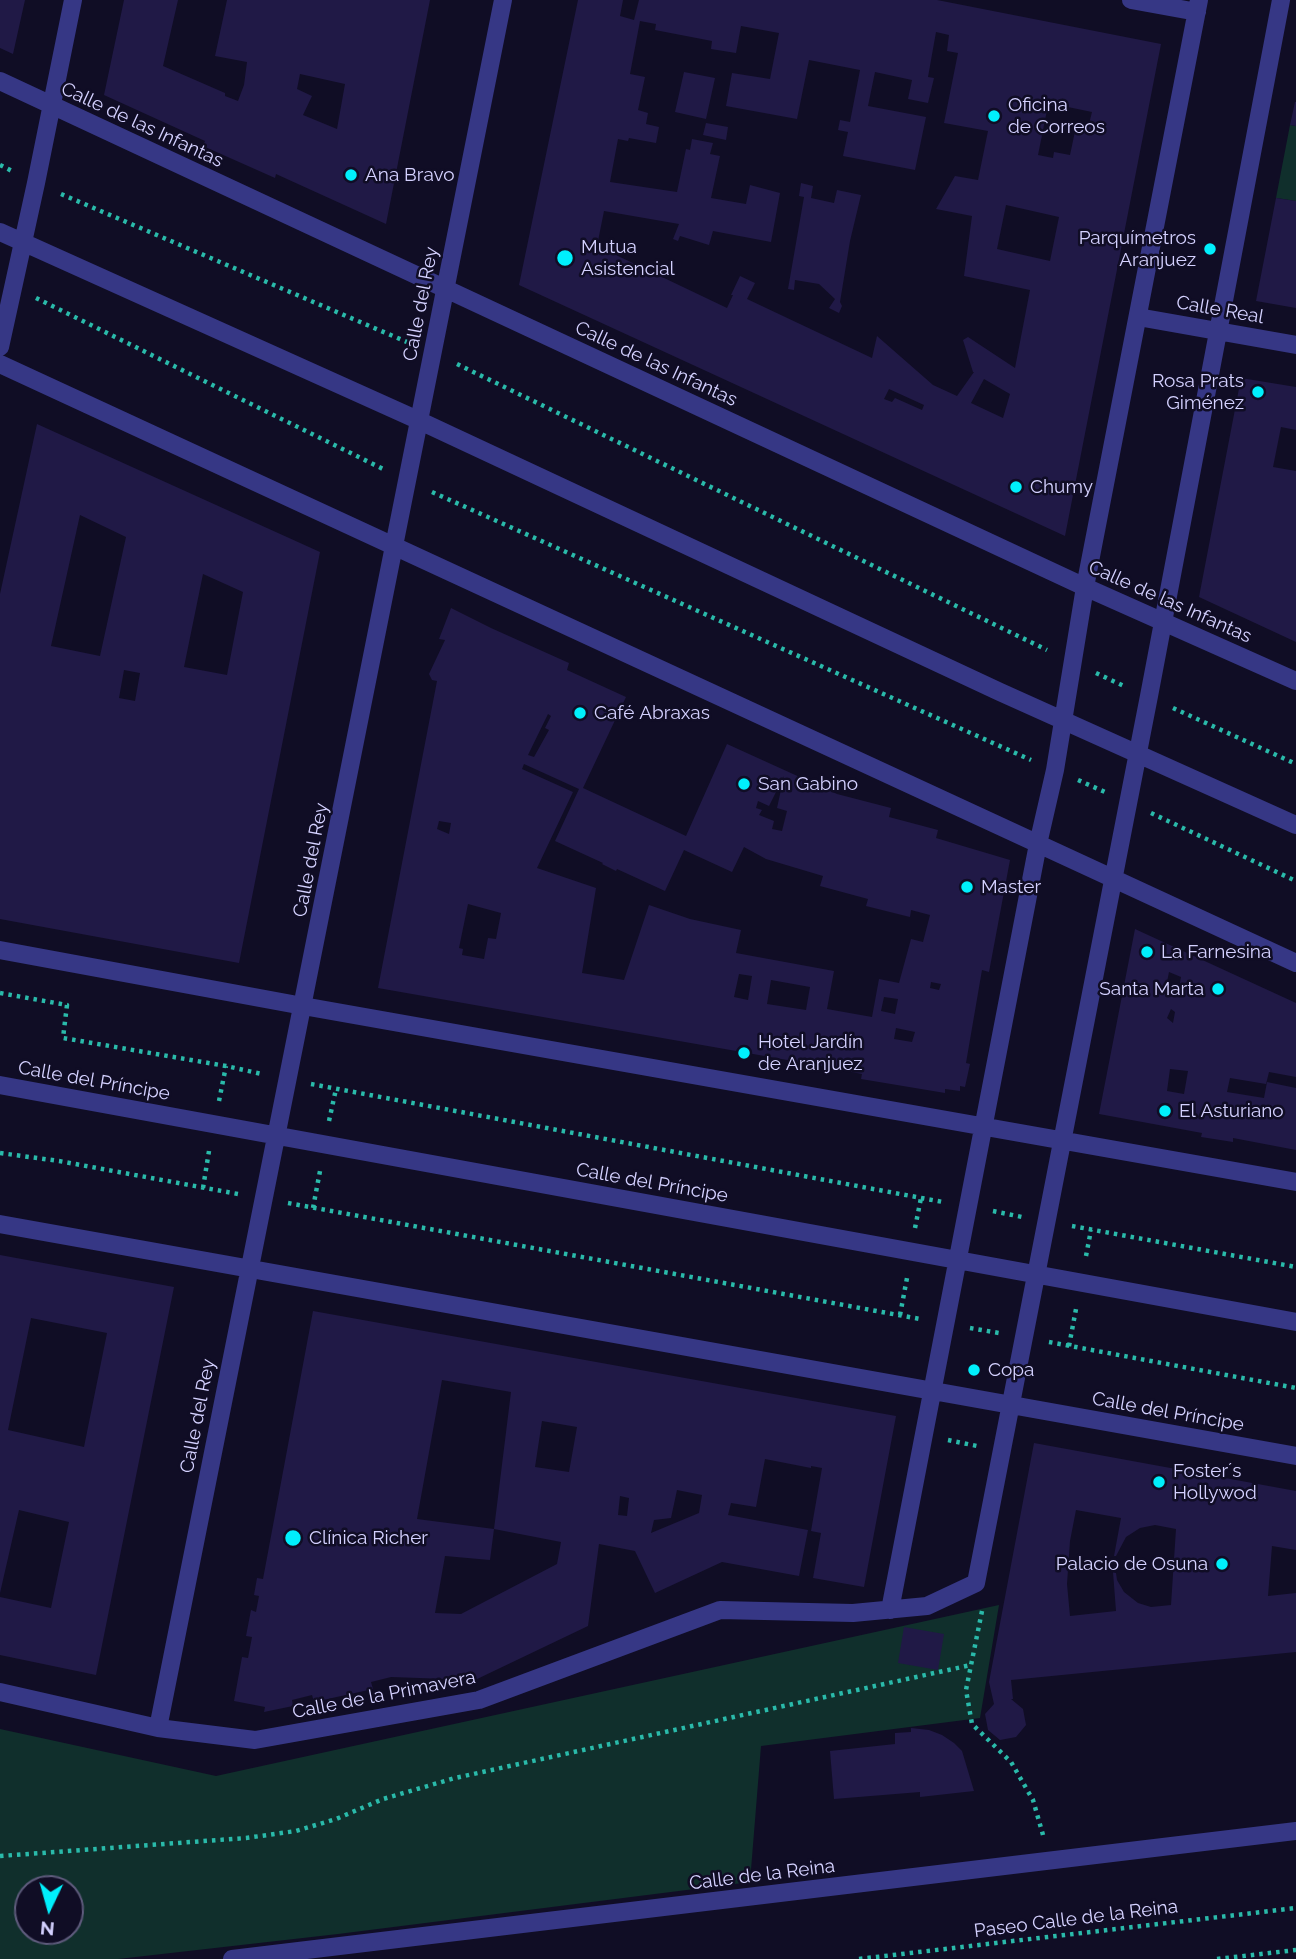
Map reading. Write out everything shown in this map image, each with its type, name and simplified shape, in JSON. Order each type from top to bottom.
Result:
[{"type":"street","points":[[0,347],[73,0]]},
{"type":"street","name":"Calle del Rey","points":[[159,1728],[503,0]]},
{"type":"street","points":[[890,1610],[1038,844],[1055,770],[1086,587],[1198,6],[1132,0]]},
{"type":"street","points":[[976,1583],[1281,0]]},
{"type":"street","name":"Calle de las Infantas","points":[[0,81],[1086,587],[1296,681]]},
{"type":"street","points":[[0,232],[420,421],[1063,720],[1296,825]]},
{"type":"street","name":"Calle Real","points":[[1138,317],[1296,345]]},
{"type":"street","points":[[0,364],[1296,963]]},
{"type":"street","points":[[0,950],[1296,1182]]},
{"type":"street","name":"Calle del Príncipe","points":[[0,1085],[1296,1322]]},
{"type":"street","name":"Calle del Príncipe","points":[[0,1223],[1296,1456]]},
{"type":"street","name":"Calle de la Primavera","points":[[0,1692],[159,1728],[256,1740],[479,1700],[720,1610],[853,1613],[890,1610],[927,1606],[976,1583]]},
{"type":"street","name":"Calle de la Reina","points":[[232,1959],[1296,1831]]},
{"type":"path","points":[[0,164],[36,183],[433,353],[1073,663],[1296,764]]},
{"type":"path","points":[[13,287],[408,481],[1128,802],[1296,881]]},
{"type":"path","points":[[0,993],[67,1005],[63,1038],[226,1066],[287,1080],[1296,1267]]},
{"type":"path","points":[[0,1153],[59,1161],[1296,1388]]},
{"type":"path","points":[[923,1435],[1002,1450]]},
{"type":"path","points":[[976,1583],[983,1604],[966,1690],[972,1724],[1011,1762],[1033,1800],[1042,1827],[1048,1861]]},
{"type":"path","points":[[0,1856],[246,1838],[296,1831],[336,1819],[383,1799],[455,1778],[971,1665]]},
{"type":"path","name":"Paseo Calle de la Reina","points":[[859,1959],[1296,1908]]},
{"type":"path","points":[[1217,1959],[1296,1950]]},
{"type":"green space","points":[[1290,125],[1296,126],[1296,201],[1276,198]]},
{"type":"green space","points":[[999,1605],[980,1718],[761,1746],[750,1882],[338,1934],[118,1959],[0,1959],[0,1729],[216,1776]]},
{"type":"building","points":[[0,0],[25,0],[13,54],[0,48]]},
{"type":"building","points":[[124,0],[178,0],[163,66],[238,101],[244,85],[247,62],[215,56],[227,0],[430,0],[386,224],[276,174],[275,178],[203,146],[205,141],[104,95]],"holes":[[[300,74],[345,84],[337,129],[303,115],[312,96],[297,89]]]},
{"type":"building","points":[[578,0],[623,0],[620,16],[634,20],[639,0],[937,0],[1161,44],[1065,536],[519,285]],"holes":[[[640,21],[656,24],[655,30],[712,41],[711,49],[736,53],[741,26],[779,33],[770,79],[732,73],[726,106],[797,119],[809,60],[860,70],[850,122],[840,120],[838,130],[848,132],[843,156],[915,170],[926,117],[868,106],[875,72],[912,80],[908,99],[928,103],[934,78],[928,77],[936,32],[949,35],[947,51],[958,53],[944,123],[988,131],[978,180],[955,176],[936,209],[972,216],[964,276],[1030,290],[1015,368],[968,337],[963,340],[974,372],[957,396],[933,385],[877,336],[872,358],[747,299],[755,283],[740,276],[727,308],[597,246],[604,211],[679,224],[673,239],[678,241],[680,236],[709,245],[713,231],[771,242],[780,193],[750,185],[746,204],[711,198],[720,156],[710,154],[713,143],[692,139],[690,150],[686,149],[677,192],[610,182],[618,139],[628,141],[629,138],[656,143],[659,127],[646,124],[648,113],[638,110],[645,77],[630,74]],[[1048,105],[1092,112],[1089,124],[1077,122],[1070,155],[1054,152],[1053,158],[1038,155]],[[1006,205],[1059,217],[1050,261],[997,249]],[[984,379],[1010,394],[1003,418],[971,403]],[[889,389],[924,405],[922,410],[895,398],[892,402],[884,399]]]},
{"type":"building","points":[[684,72],[715,78],[706,119],[675,112]]},
{"type":"building","points":[[1296,102],[1296,126],[1290,125]]},
{"type":"building","points":[[706,123],[728,127],[726,140],[703,135]]},
{"type":"building","points":[[801,183],[813,186],[811,198],[834,203],[837,190],[861,195],[850,241],[839,313],[829,308],[835,299],[819,284],[795,280],[794,290],[788,289],[804,197],[799,196]]},
{"type":"building","points":[[1276,198],[1296,201],[1296,308],[1256,301]]},
{"type":"building","points":[[1241,378],[1296,387],[1296,430],[1281,427],[1273,467],[1296,471],[1296,642],[1199,597]]},
{"type":"building","points":[[37,424],[320,552],[239,963],[0,919],[0,594]],"holes":[[[80,515],[126,537],[100,656],[51,646]],[[203,574],[243,592],[227,675],[184,667]],[[124,670],[140,673],[135,701],[119,698]]]},
{"type":"building","points":[[451,608],[569,663],[567,670],[626,697],[583,788],[686,836],[727,744],[837,794],[891,808],[889,817],[938,830],[936,838],[1010,860],[989,972],[982,970],[966,1063],[970,1064],[965,1087],[960,1086],[960,1091],[945,1089],[945,1093],[861,1079],[862,1074],[810,1064],[378,988],[437,681],[432,680],[429,674],[445,640],[439,639]],"holes":[[[548,714],[551,716],[545,728],[549,730],[534,757],[528,755]],[[524,764],[579,789],[555,841],[665,891],[684,850],[732,872],[744,847],[766,859],[823,876],[820,886],[868,899],[866,906],[910,917],[911,910],[930,915],[923,942],[911,939],[899,983],[879,979],[872,1017],[827,1009],[834,971],[736,953],[741,930],[690,919],[649,905],[624,980],[582,973],[596,888],[537,868],[573,792],[522,769]],[[784,776],[777,808],[787,811],[782,831],[772,829],[774,821],[759,815],[762,810],[756,808],[758,801],[769,806]],[[439,821],[451,823],[449,834],[437,829]],[[468,904],[501,913],[496,939],[488,938],[484,959],[462,955],[463,949],[459,948]],[[739,974],[752,976],[748,1000],[734,997]],[[771,980],[810,987],[806,1010],[767,1004]],[[931,982],[941,984],[939,990],[930,988]],[[884,997],[898,999],[895,1014],[881,1011]],[[896,1028],[915,1032],[912,1042],[894,1039]]]},
{"type":"building","points":[[1135,929],[1296,1003],[1296,1077],[1269,1072],[1266,1084],[1230,1078],[1227,1092],[1264,1098],[1267,1082],[1296,1088],[1296,1150],[1233,1138],[1233,1142],[1201,1137],[1202,1133],[1099,1114]],"holes":[[[1169,972],[1181,977],[1179,988],[1167,982]],[[1171,1009],[1175,1012],[1173,1023],[1167,1018]],[[1170,1069],[1188,1071],[1184,1094],[1167,1091]]]},
{"type":"building","points":[[0,1255],[174,1287],[96,1675],[0,1655],[0,1597],[51,1608],[69,1522],[19,1510],[0,1593]],"holes":[[[31,1318],[107,1333],[84,1447],[8,1430]]]},
{"type":"building","points":[[313,1311],[896,1416],[864,1587],[813,1578],[821,1533],[811,1531],[822,1468],[765,1459],[756,1507],[731,1503],[728,1515],[808,1530],[799,1576],[722,1562],[655,1593],[635,1551],[599,1544],[588,1626],[475,1680],[391,1677],[371,1682],[373,1689],[314,1702],[312,1695],[292,1700],[293,1706],[264,1712],[265,1707],[234,1701],[242,1657],[248,1658],[252,1637],[246,1636],[251,1610],[256,1612],[259,1596],[254,1595],[257,1578],[263,1579]],"holes":[[[442,1380],[511,1392],[494,1529],[417,1519]],[[542,1421],[577,1427],[569,1472],[535,1467]],[[677,1490],[702,1495],[699,1513],[651,1533],[654,1520],[671,1518]],[[620,1496],[629,1498],[627,1516],[618,1515]],[[494,1529],[561,1542],[557,1564],[461,1614],[435,1613],[445,1556],[490,1560]]]},
{"type":"building","name":"Palacio de Osuna","points":[[1034,1443],[1296,1491],[1296,1550],[1272,1546],[1268,1596],[1296,1593],[1296,1652],[1011,1680],[1011,1699],[1023,1709],[1026,1725],[1016,1737],[1000,1740],[988,1730],[985,1714],[994,1704],[989,1682]],"holes":[[[1076,1510],[1121,1518],[1114,1556],[1126,1537],[1140,1528],[1155,1525],[1176,1529],[1171,1605],[1151,1607],[1138,1603],[1124,1592],[1116,1573],[1113,1572],[1116,1611],[1070,1616],[1067,1584],[1070,1541]]]},
{"type":"building","points":[[904,1627],[944,1634],[938,1670],[898,1663]]},
{"type":"building","points":[[911,1728],[942,1735],[962,1751],[974,1791],[920,1797],[920,1792],[834,1799],[830,1751],[895,1744],[895,1733],[911,1732]]},
{"type":"place","name":"Oficina de Correos","points":[[994,116]]},
{"type":"place","name":"Ana Bravo","points":[[351,175]]},
{"type":"place","name":"Parquímetros Aranjuez","points":[[1210,249]]},
{"type":"place","name":"Mutua Asistencial","points":[[565,258]]},
{"type":"place","name":"Rosa Prats Giménez","points":[[1258,392]]},
{"type":"place","name":"Chumy","points":[[1016,487]]},
{"type":"place","name":"Café Abraxas","points":[[580,713]]},
{"type":"place","name":"San Gabino","points":[[744,784]]},
{"type":"place","name":"Master","points":[[967,887]]},
{"type":"place","name":"La Farnesina","points":[[1147,952]]},
{"type":"place","name":"Santa Marta","points":[[1218,989]]},
{"type":"place","name":"Hotel Jardín de Aranjuez","points":[[744,1053]]},
{"type":"place","name":"El Asturiano","points":[[1165,1111]]},
{"type":"place","name":"Copa","points":[[974,1370]]},
{"type":"place","name":"Foster´s Hollywod","points":[[1159,1482]]},
{"type":"place","name":"Clínica Richer","points":[[293,1538]]},
{"type":"place","name":"Palacio de Osuna","points":[[1222,1564]]}]
